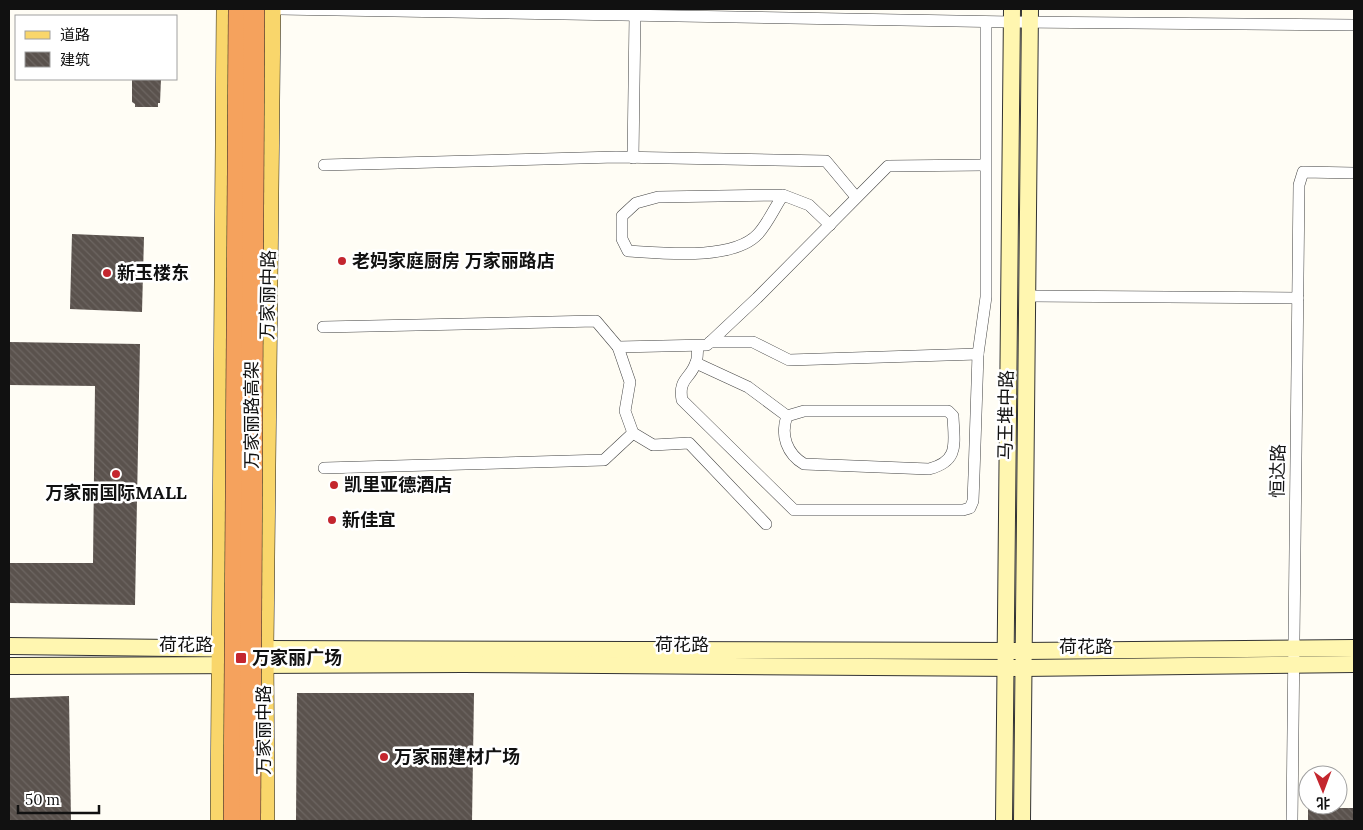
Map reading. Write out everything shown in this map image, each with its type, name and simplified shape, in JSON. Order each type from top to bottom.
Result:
[{"type":"highway","name":"万家丽路高架","points":[[234,821],[239,9]]},
{"type":"highway","name":"万家丽路高架","points":[[250,821],[254,9]]},
{"type":"main road","points":[[220,821],[226,9]]},
{"type":"main road","name":"万家丽中路","points":[[265,821],[264,657],[272,9]]},
{"type":"main road","name":"马王堆中路","points":[[1004,821],[1012,15]]},
{"type":"main road","name":"马王堆中路","points":[[1022,821],[1030,16]]},
{"type":"main road","name":"荷花路","points":[[9,646],[221,657]]},
{"type":"main road","name":"荷花路","points":[[264,657],[463,664],[1023,668],[1292,658],[1354,648]]},
{"type":"main road","name":"荷花路","points":[[9,666],[221,657],[1005,651],[1292,658],[1354,664]]},
{"type":"street","points":[[279,9],[635,15],[653,12],[986,22],[1012,15],[1354,25]]},
{"type":"street","points":[[633,158],[635,15]]},
{"type":"street","points":[[698,346],[696,363],[683,381],[680,391],[682,400],[794,510],[963,510],[970,508],[973,501],[978,354],[986,297],[984,165],[986,22]]},
{"type":"street","points":[[324,165],[633,158],[826,161],[856,197]]},
{"type":"street","points":[[710,342],[888,166],[984,165]]},
{"type":"street","name":"恒达路","points":[[1292,821],[1292,658],[1299,185],[1304,172],[1354,173]]},
{"type":"street","points":[[783,195],[758,234],[741,247],[674,254],[628,251],[622,239],[622,216],[636,203],[658,197],[783,195],[810,205],[830,225]]},
{"type":"street","points":[[1027,296],[1298,298]]},
{"type":"street","points":[[323,327],[596,321],[618,348],[630,382],[625,411],[633,433],[653,445],[689,443],[766,524]]},
{"type":"street","points":[[618,348],[698,346],[710,342],[753,342],[789,360],[978,354]]},
{"type":"street","points":[[696,363],[748,386],[787,416]]},
{"type":"street","points":[[944,410],[953,416],[954,453],[946,463],[929,470],[804,464],[797,460],[788,448],[784,428],[787,416],[804,411],[944,410]]},
{"type":"street","points":[[324,468],[604,460],[633,433]]},
{"type":"building","points":[[132,80],[161,80],[160,103],[158,103],[158,107],[135,107],[135,104],[132,102]]},
{"type":"building","name":"新玉楼东","points":[[72,234],[144,237],[142,312],[70,309]]},
{"type":"building","name":"万家丽国际MALL","points":[[9,342],[140,344],[135,605],[9,603],[9,563],[93,563],[95,386],[9,385]]},
{"type":"building","name":"万家丽建材广场","points":[[297,693],[474,693],[472,821],[296,821]]},
{"type":"building","points":[[69,696],[71,821],[9,821],[9,698]]},
{"type":"building","points":[[1348,808],[1354,808],[1354,821],[1308,821],[1308,815],[1348,815]]},
{"type":"place","name":"老妈家庭厨房 万家丽路店","points":[[342,261]]},
{"type":"place","name":"新玉楼东","points":[[107,273]]},
{"type":"place","name":"万家丽国际MALL","points":[[116,474]]},
{"type":"place","name":"凯里亚德酒店","points":[[334,485]]},
{"type":"place","name":"新佳宜","points":[[332,520]]},
{"type":"place","name":"万家丽广场","points":[[241,658]]},
{"type":"place","name":"万家丽建材广场","points":[[384,757]]}]
